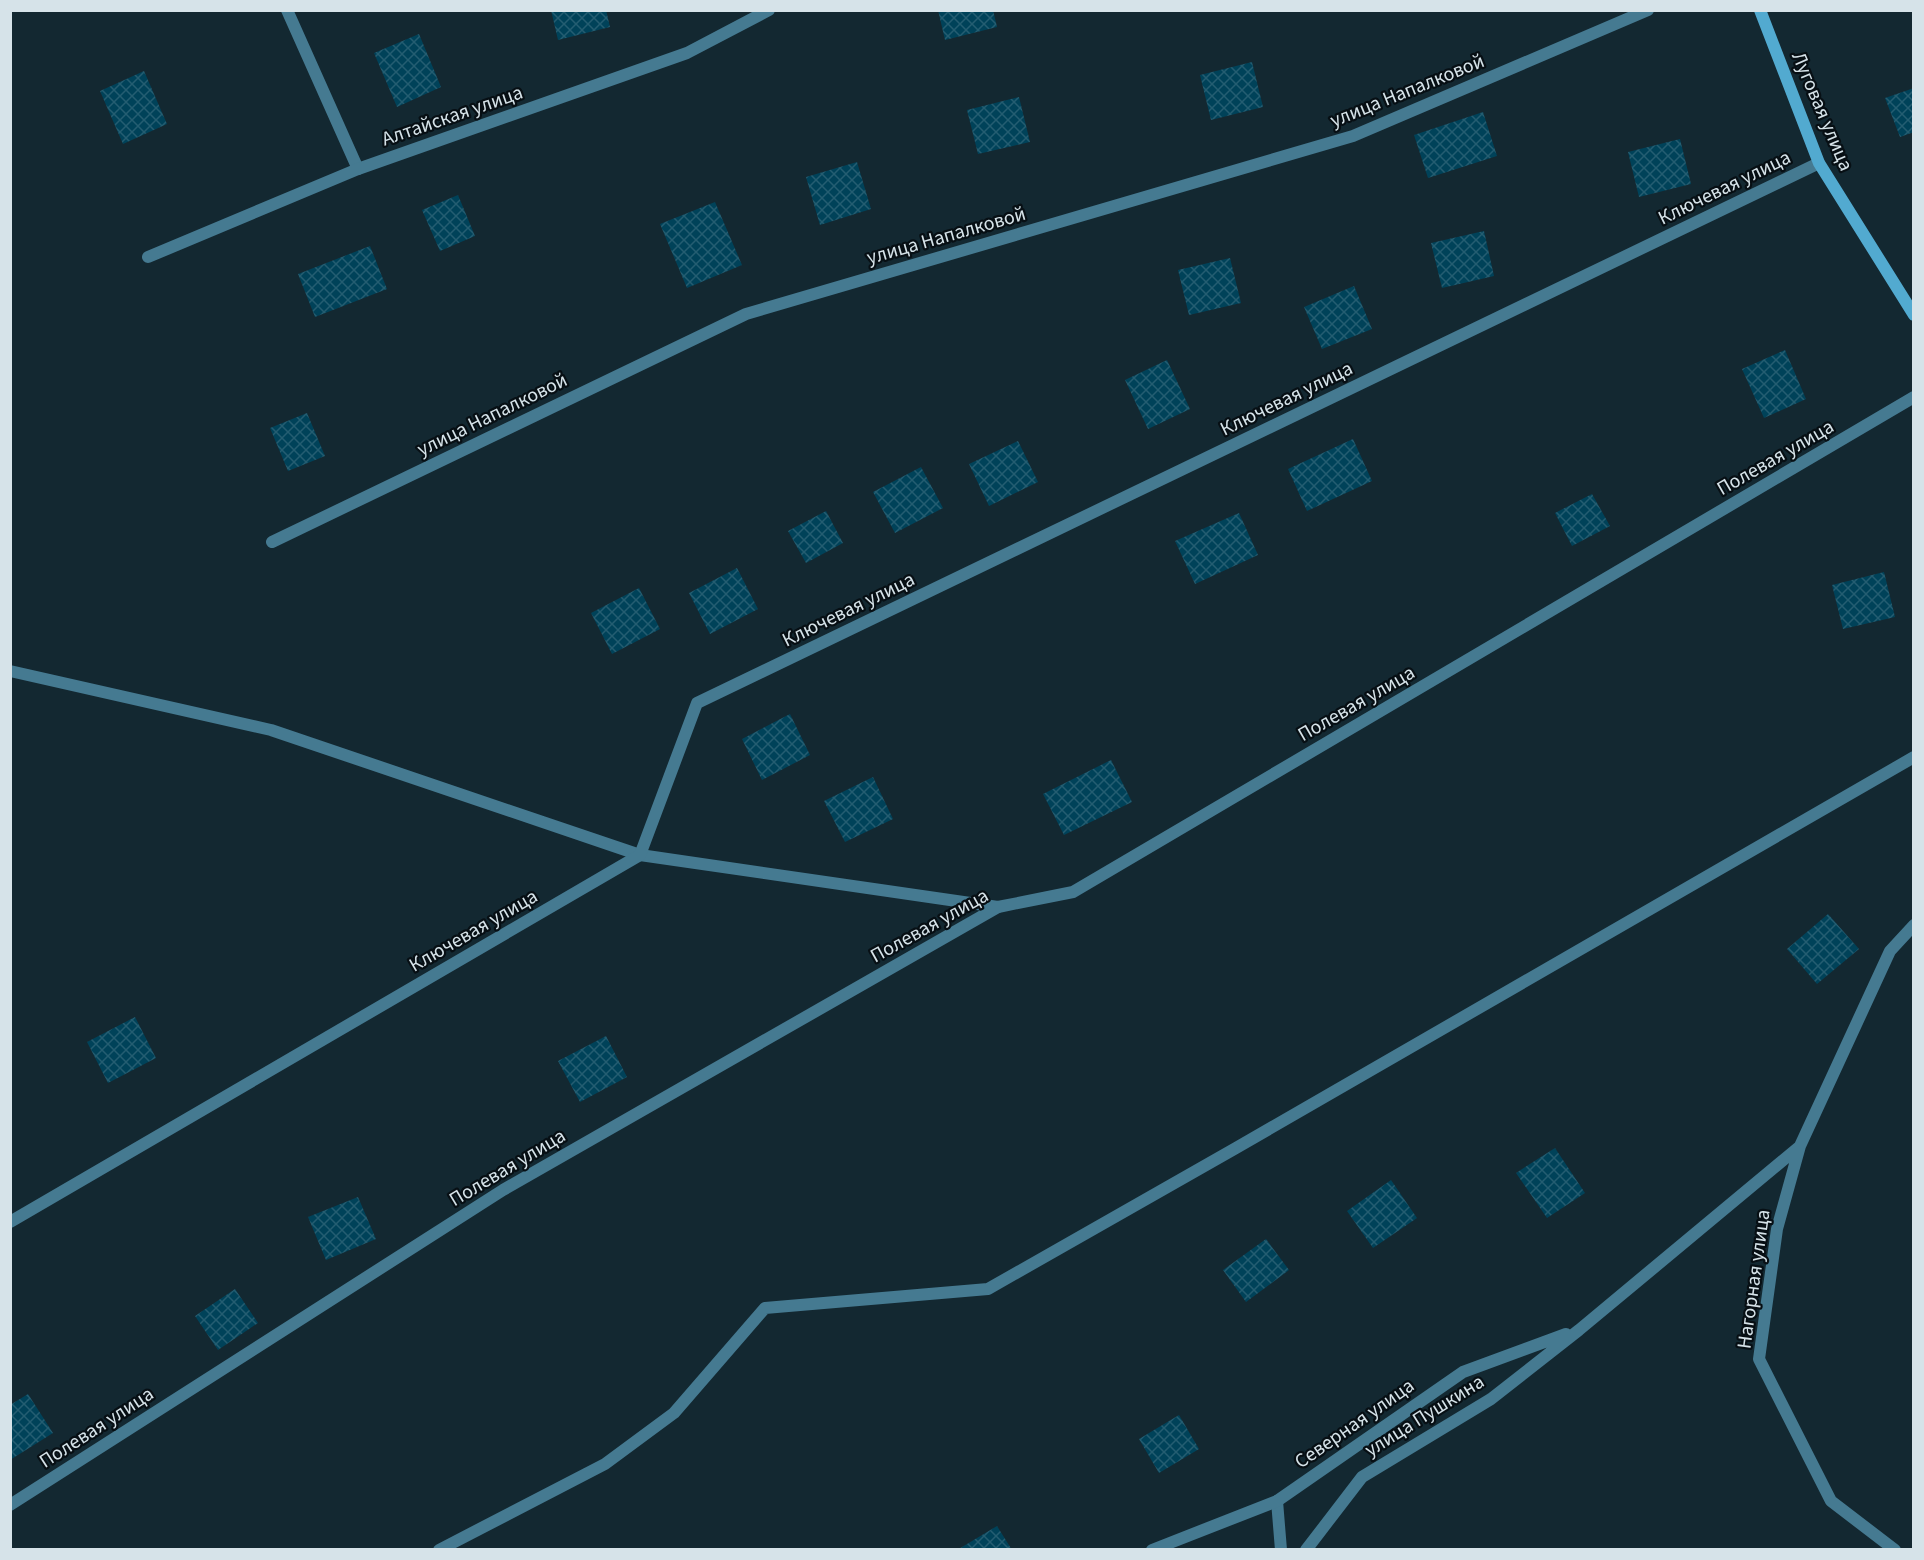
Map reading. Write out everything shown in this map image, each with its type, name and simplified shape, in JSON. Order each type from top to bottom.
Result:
[{"type":"street","points":[[287,10],[358,169]]},
{"type":"street","name":"Алтайская улица","points":[[148,257],[358,169],[687,53],[769,10]]},
{"type":"street","name":"улица Напалковой","points":[[273,542],[746,314],[1353,136],[1648,10]]},
{"type":"street","name":"Луговая улица","points":[[1760,10],[1819,163],[1914,315]]},
{"type":"street","name":"Ключевая улица","points":[[10,1222],[640,855],[697,703],[1819,163]]},
{"type":"street","name":"Полевая улица","points":[[10,1505],[503,1190],[998,907],[1072,892],[1914,397]]},
{"type":"street","points":[[10,671],[271,730],[640,855],[998,907]]},
{"type":"street","points":[[439,1550],[605,1464],[674,1413],[765,1308],[988,1289],[1914,757]]},
{"type":"street","name":"Нагорная улица","points":[[1895,1550],[1831,1501],[1759,1359],[1777,1229],[1800,1146],[1890,951],[1914,925]]},
{"type":"street","name":"улица Пушкина","points":[[1306,1550],[1362,1477],[1491,1399],[1579,1330],[1800,1146]]},
{"type":"street","name":"Северная улица","points":[[1152,1550],[1277,1500],[1463,1372],[1579,1330]]},
{"type":"street","points":[[1277,1500],[1281,1550]]},
{"type":"building","points":[[551,10],[606,10],[610,27],[558,40]]},
{"type":"building","points":[[938,10],[993,10],[997,27],[945,40]]},
{"type":"building","points":[[419,34],[441,87],[397,107],[374,53]]},
{"type":"building","points":[[1252,62],[1263,107],[1211,120],[1200,75]]},
{"type":"building","points":[[144,71],[167,124],[123,144],[100,91]]},
{"type":"building","points":[[1914,88],[1914,132],[1900,137],[1885,98]]},
{"type":"building","points":[[1019,97],[1030,142],[978,154],[967,110]]},
{"type":"building","points":[[1483,112],[1497,156],[1428,178],[1414,135]]},
{"type":"building","points":[[1680,139],[1691,184],[1639,197],[1628,152]]},
{"type":"building","points":[[857,162],[871,209],[820,225],[806,177]]},
{"type":"building","points":[[458,195],[475,236],[440,251],[422,210]]},
{"type":"building","points":[[715,202],[742,265],[687,288],[660,224]]},
{"type":"building","points":[[1484,231],[1494,276],[1442,288],[1431,243]]},
{"type":"building","points":[[370,246],[387,289],[315,317],[298,274]]},
{"type":"building","points":[[1230,258],[1241,303],[1189,315],[1178,270]]},
{"type":"building","points":[[1354,286],[1372,329],[1322,349],[1304,307]]},
{"type":"building","points":[[1785,350],[1806,399],[1764,418],[1742,369]]},
{"type":"building","points":[[1167,360],[1190,409],[1148,429],[1125,380]]},
{"type":"building","points":[[307,413],[325,456],[288,471],[270,428]]},
{"type":"building","points":[[1353,439],[1372,481],[1307,511],[1288,469]]},
{"type":"building","points":[[1018,441],[1038,482],[989,506],[969,464]]},
{"type":"building","points":[[921,467],[943,508],[895,533],[873,492]]},
{"type":"building","points":[[1592,494],[1610,526],[1572,546],[1555,513]]},
{"type":"building","points":[[826,511],[843,543],[806,563],[788,531]]},
{"type":"building","points":[[1239,513],[1258,555],[1195,584],[1175,541]]},
{"type":"building","points":[[737,568],[758,609],[710,634],[689,593]]},
{"type":"building","points":[[1884,572],[1895,617],[1843,629],[1832,585]]},
{"type":"building","points":[[639,588],[660,629],[612,654],[591,613]]},
{"type":"building","points":[[790,714],[810,755],[762,780],[742,739]]},
{"type":"building","points":[[1111,760],[1132,802],[1064,835],[1043,794]]},
{"type":"building","points":[[873,777],[893,819],[845,842],[824,801]]},
{"type":"building","points":[[1828,914],[1859,949],[1817,984],[1787,949]]},
{"type":"building","points":[[135,1017],[156,1058],[108,1083],[87,1042]]},
{"type":"building","points":[[606,1036],[627,1077],[580,1102],[558,1061]]},
{"type":"building","points":[[1555,1148],[1585,1193],[1547,1218],[1516,1173]]},
{"type":"building","points":[[1391,1180],[1417,1218],[1373,1248],[1347,1211]]},
{"type":"building","points":[[358,1197],[376,1239],[326,1260],[308,1217]]},
{"type":"building","points":[[1266,1239],[1289,1270],[1246,1302],[1223,1270]]},
{"type":"building","points":[[235,1289],[258,1323],[218,1350],[195,1316]]},
{"type":"building","points":[[28,1394],[53,1433],[10,1460],[10,1405]]},
{"type":"building","points":[[1179,1415],[1199,1449],[1159,1473],[1139,1439]]},
{"type":"building","points":[[997,1526],[1012,1550],[957,1550]]}]
